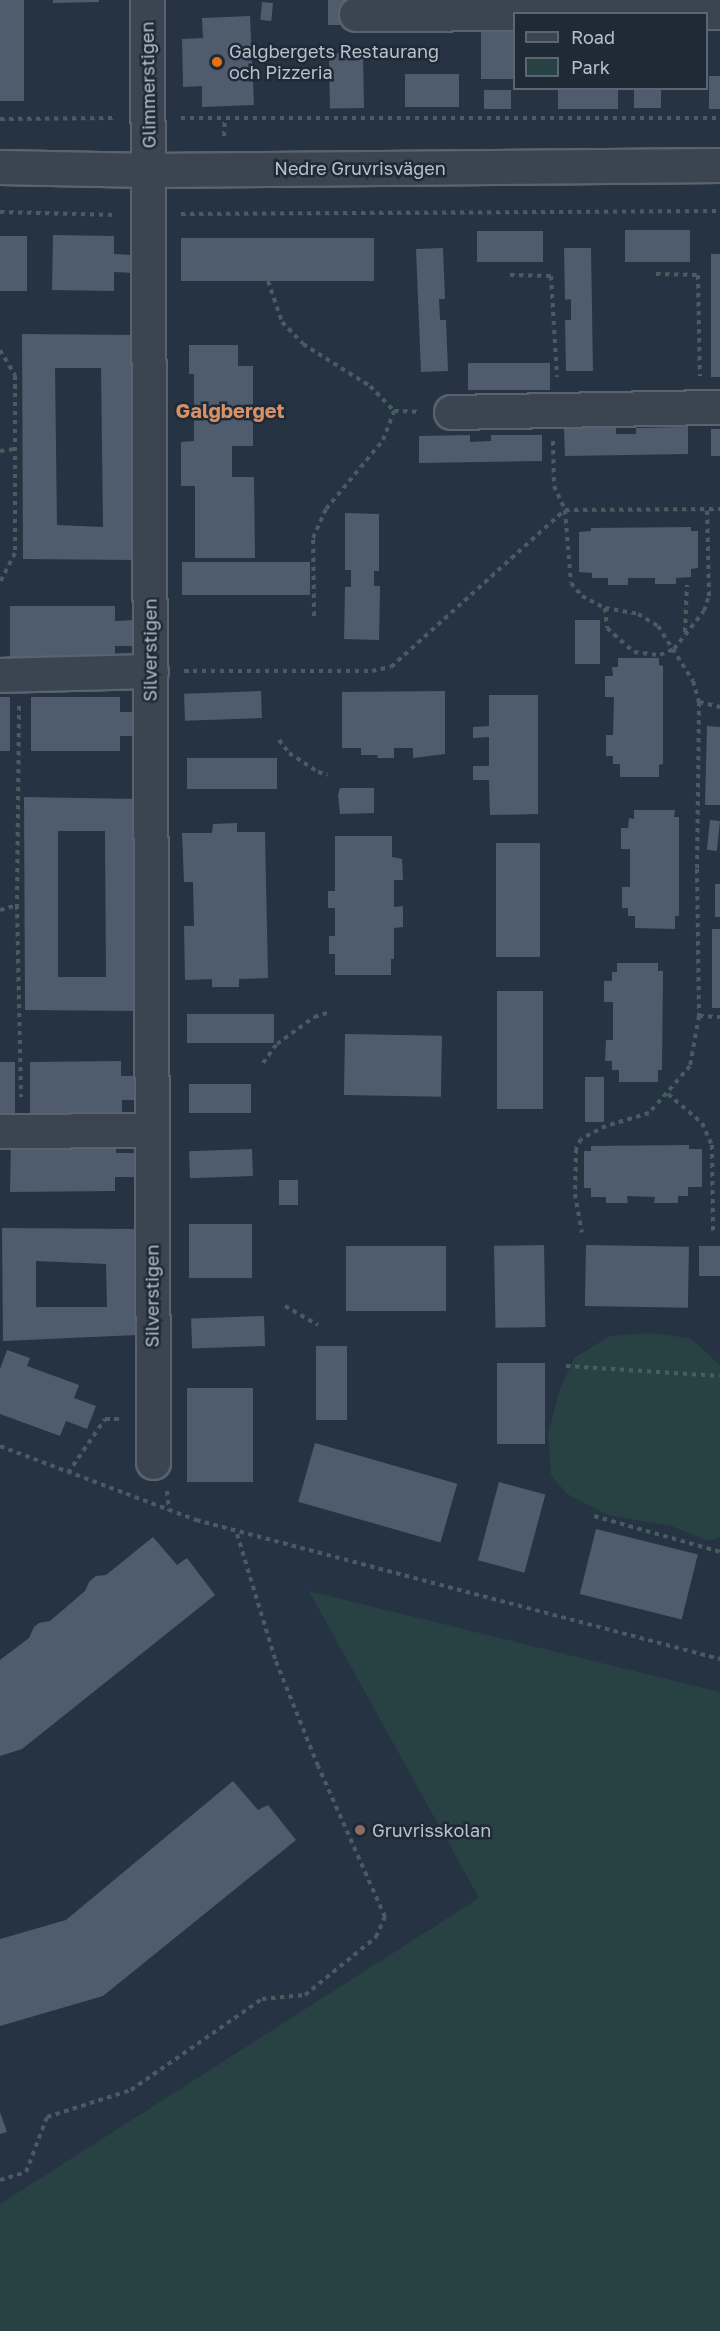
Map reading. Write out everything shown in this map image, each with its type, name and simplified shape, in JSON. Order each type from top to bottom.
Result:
[{"type":"street","name":"Glimmerstigen","points":[[147,0],[149,170]]},
{"type":"street","points":[[356,14],[513,13]]},
{"type":"street","name":"Nedre Gruvrisvägen","points":[[0,166],[149,170],[720,165]]},
{"type":"street","name":"Silverstigen","points":[[149,170],[153,1462]]},
{"type":"street","points":[[451,412],[710,407]]},
{"type":"street","points":[[10,675],[151,671]]},
{"type":"street","points":[[11,1131],[152,1130]]},
{"type":"path","points":[[0,119],[122,118]]},
{"type":"path","points":[[179,118],[720,118]]},
{"type":"path","points":[[0,212],[149,215],[720,211]]},
{"type":"path","points":[[656,274],[698,275],[710,407]]},
{"type":"path","points":[[268,281],[282,322],[296,337],[303,344],[370,386],[394,411],[451,412]]},
{"type":"path","points":[[0,350],[15,375],[15,553],[0,582]]},
{"type":"path","points":[[314,616],[313,538],[326,509],[383,440],[394,411]]},
{"type":"path","points":[[0,451],[15,449]]},
{"type":"path","points":[[605,608],[606,628],[634,652],[660,655],[674,649],[704,611],[709,596],[707,509]]},
{"type":"path","points":[[151,671],[372,671],[391,667],[565,510],[720,509]]},
{"type":"path","points":[[565,510],[571,583],[582,596],[605,608],[638,615],[658,626],[693,681],[699,702],[697,869],[699,1016],[690,1066],[668,1094],[649,1113],[606,1126],[581,1139],[576,1149],[575,1194],[582,1232]]},
{"type":"path","points":[[685,634],[687,585]]},
{"type":"path","points":[[10,675],[17,905],[11,1131]]},
{"type":"path","points":[[699,702],[720,706]]},
{"type":"path","points":[[279,740],[289,753],[318,772],[328,775]]},
{"type":"path","points":[[0,910],[17,905]]},
{"type":"path","points":[[263,1063],[277,1044],[314,1017],[330,1012]]},
{"type":"path","points":[[699,1016],[720,1017]]},
{"type":"path","points":[[668,1094],[702,1123],[712,1145],[713,1233]]},
{"type":"path","points":[[285,1306],[318,1325]]},
{"type":"path","points":[[566,1366],[720,1376]]},
{"type":"path","points":[[0,1446],[155,1506],[237,1531],[720,1659]]},
{"type":"path","points":[[594,1516],[720,1552]]},
{"type":"path","points":[[0,2180],[26,2172],[47,2117],[131,2090],[262,2000],[304,1995],[376,1937],[385,1917],[318,1766],[275,1659],[237,1531]]},
{"type":"green space","points":[[649,1333],[690,1338],[720,1365],[720,1537],[709,1541],[671,1526],[608,1515],[567,1494],[551,1475],[548,1434],[559,1392],[574,1358],[610,1336]]},
{"type":"green space","points":[[309,1591],[720,1692],[720,2331],[0,2331],[0,2204],[479,1898]]},
{"type":"building","points":[[0,0],[24,0],[24,101],[0,101]]},
{"type":"building","points":[[53,0],[99,0],[99,2],[53,3]]},
{"type":"building","points":[[328,0],[346,0],[346,25],[328,25]]},
{"type":"building","points":[[262,2],[273,3],[271,21],[260,20]]},
{"type":"building","name":"Galgbergets Restaurang och Pizzeria","points":[[250,16],[254,105],[202,107],[202,86],[183,87],[182,39],[203,38],[202,18]]},
{"type":"building","points":[[481,23],[513,23],[513,79],[481,79]]},
{"type":"building","points":[[363,53],[364,108],[330,109],[329,54]]},
{"type":"building","points":[[405,74],[459,74],[459,107],[405,107]]},
{"type":"building","points":[[709,76],[720,76],[720,109],[709,109]]},
{"type":"building","points":[[484,90],[511,90],[511,109],[484,109]]},
{"type":"building","points":[[558,90],[618,90],[618,109],[558,109]]},
{"type":"building","points":[[634,90],[661,90],[661,108],[634,108]]},
{"type":"building","points":[[625,230],[690,230],[690,262],[625,262]]},
{"type":"building","points":[[477,231],[543,231],[543,262],[477,262]]},
{"type":"building","points":[[53,235],[114,236],[114,254],[133,255],[133,273],[114,272],[114,291],[52,290]]},
{"type":"building","points":[[0,236],[27,236],[27,291],[0,291]]},
{"type":"building","points":[[181,238],[374,238],[374,281],[181,281]]},
{"type":"building","points":[[443,248],[445,299],[439,299],[440,320],[446,320],[448,371],[421,372],[416,249]]},
{"type":"building","points":[[564,248],[591,248],[593,371],[566,371],[565,320],[571,320],[571,299],[565,300]]},
{"type":"building","points":[[711,254],[720,254],[720,377],[711,377]]},
{"type":"building","points":[[22,334],[137,335],[137,560],[23,559]],"holes":[[[55,368],[101,368],[103,527],[57,525]]]},
{"type":"building","points":[[189,345],[238,345],[238,366],[253,366],[253,446],[232,446],[232,477],[254,477],[255,558],[195,558],[195,486],[181,486],[181,442],[194,441],[194,374],[189,374]]},
{"type":"building","points":[[468,363],[550,363],[550,390],[468,390]]},
{"type":"building","points":[[688,427],[688,454],[565,456],[564,428],[616,428],[616,434],[636,434],[636,428]]},
{"type":"building","points":[[711,429],[720,429],[720,456],[711,456]]},
{"type":"building","points":[[470,435],[470,442],[491,441],[491,435],[542,435],[542,461],[419,463],[419,436]]},
{"type":"building","points":[[345,513],[379,514],[379,571],[374,571],[374,586],[380,586],[379,640],[344,639],[345,587],[351,587],[351,570],[345,570]]},
{"type":"building","points":[[691,527],[691,531],[698,531],[698,568],[691,569],[691,577],[676,578],[676,584],[655,584],[655,578],[628,578],[628,585],[608,585],[608,578],[592,578],[592,573],[579,572],[579,532],[591,531],[591,528]]},
{"type":"building","points":[[182,562],[310,562],[310,595],[182,595]]},
{"type":"building","points":[[10,606],[115,606],[115,621],[134,620],[135,646],[115,646],[115,660],[10,660]]},
{"type":"building","points":[[575,620],[600,620],[600,664],[575,664]]},
{"type":"building","points":[[618,658],[659,658],[659,665],[663,666],[663,764],[659,765],[659,777],[620,777],[620,764],[613,764],[613,756],[606,756],[606,735],[613,735],[614,697],[605,697],[605,676],[613,676],[612,667],[618,667]]},
{"type":"building","points":[[261,691],[262,718],[185,721],[184,694]]},
{"type":"building","points":[[445,691],[445,754],[413,758],[413,748],[394,748],[394,758],[377,758],[378,755],[361,755],[361,748],[342,748],[342,692]]},
{"type":"building","points":[[489,695],[538,695],[538,814],[490,815],[489,780],[473,780],[473,766],[489,766],[489,737],[473,738],[473,727],[489,726]]},
{"type":"building","points":[[0,697],[10,697],[10,751],[0,751]]},
{"type":"building","points":[[31,697],[120,697],[120,712],[136,712],[136,736],[120,736],[120,751],[31,751]]},
{"type":"building","points":[[707,726],[720,727],[720,805],[705,805]]},
{"type":"building","points":[[187,758],[277,758],[277,789],[187,789]]},
{"type":"building","points":[[340,788],[374,788],[374,813],[340,814],[338,795]]},
{"type":"building","points":[[24,797],[138,799],[140,1011],[25,1010]],"holes":[[[58,831],[105,831],[106,977],[58,977]]]},
{"type":"building","points":[[634,810],[675,810],[674,817],[679,817],[679,916],[675,916],[675,929],[635,928],[635,916],[628,916],[628,908],[622,908],[622,887],[630,887],[630,849],[621,849],[621,828],[628,828],[629,818],[634,819]]},
{"type":"building","points":[[710,820],[720,821],[717,851],[707,850]]},
{"type":"building","points":[[237,823],[237,832],[265,832],[268,978],[239,979],[239,987],[212,987],[212,979],[185,980],[184,926],[194,926],[193,882],[184,882],[182,833],[212,833],[213,824]]},
{"type":"building","points":[[335,836],[392,836],[392,857],[402,859],[403,880],[394,880],[394,907],[403,906],[403,927],[394,928],[394,959],[391,959],[391,975],[335,975],[335,954],[329,954],[329,936],[335,936],[335,908],[328,908],[328,891],[335,891]]},
{"type":"building","points":[[496,843],[540,843],[540,957],[496,957]]},
{"type":"building","points":[[715,884],[720,884],[720,917],[715,917]]},
{"type":"building","points":[[712,929],[720,929],[720,1008],[712,1008]]},
{"type":"building","points":[[617,963],[658,963],[658,971],[663,971],[662,1070],[658,1070],[658,1082],[619,1082],[619,1070],[612,1070],[612,1061],[605,1061],[606,1040],[613,1040],[613,1002],[604,1002],[604,981],[612,981],[612,972],[617,972]]},
{"type":"building","points":[[497,991],[543,991],[543,1109],[497,1109]]},
{"type":"building","points":[[187,1014],[274,1014],[274,1043],[187,1043]]},
{"type":"building","points":[[345,1034],[442,1036],[441,1097],[344,1095]]},
{"type":"building","points":[[121,1061],[121,1076],[140,1076],[139,1100],[122,1100],[122,1114],[30,1115],[30,1062]]},
{"type":"building","points":[[0,1062],[15,1062],[15,1118],[0,1118]]},
{"type":"building","points":[[585,1077],[604,1077],[604,1122],[585,1122]]},
{"type":"building","points":[[189,1084],[251,1084],[251,1113],[189,1113]]},
{"type":"building","points":[[116,1138],[116,1153],[136,1153],[136,1177],[115,1177],[115,1191],[10,1192],[11,1139]]},
{"type":"building","points":[[689,1145],[689,1149],[702,1149],[702,1187],[688,1187],[688,1196],[678,1196],[678,1203],[654,1203],[655,1197],[627,1196],[628,1203],[606,1203],[606,1197],[591,1197],[591,1188],[584,1188],[584,1151],[591,1151],[591,1146]]},
{"type":"building","points":[[252,1149],[253,1176],[190,1178],[189,1151]]},
{"type":"building","points":[[279,1180],[298,1180],[298,1205],[279,1205]]},
{"type":"building","points":[[189,1224],[252,1224],[252,1278],[189,1278]]},
{"type":"building","points":[[2,1228],[138,1229],[137,1335],[3,1341]],"holes":[[[36,1261],[106,1264],[107,1307],[36,1307]]]},
{"type":"building","points":[[544,1245],[545,1327],[495,1328],[494,1246]]},
{"type":"building","points":[[586,1245],[689,1247],[688,1308],[585,1306]]},
{"type":"building","points":[[346,1246],[446,1246],[446,1311],[346,1311]]},
{"type":"building","points":[[699,1246],[720,1246],[720,1276],[699,1276]]},
{"type":"building","points":[[264,1316],[265,1346],[192,1349],[191,1319]]},
{"type":"building","points":[[316,1346],[347,1346],[347,1420],[316,1420]]},
{"type":"building","points":[[7,1350],[30,1358],[27,1366],[79,1385],[74,1398],[96,1406],[87,1429],[66,1421],[60,1436],[0,1414],[0,1369]]},
{"type":"building","points":[[497,1363],[545,1363],[545,1444],[497,1444]]},
{"type":"building","points":[[187,1388],[253,1388],[253,1482],[187,1482]]},
{"type":"building","points":[[315,1443],[457,1484],[440,1542],[298,1502]]},
{"type":"building","points":[[499,1482],[545,1494],[524,1573],[478,1560]]},
{"type":"building","points":[[596,1529],[698,1554],[682,1619],[580,1594]]},
{"type":"building","points":[[153,1537],[177,1565],[187,1558],[215,1595],[22,1749],[0,1756],[0,1660],[29,1638],[34,1627],[39,1623],[50,1621],[85,1591],[89,1582],[96,1576],[106,1575]]},
{"type":"building","points":[[233,1781],[258,1810],[268,1805],[296,1840],[103,1996],[0,2026],[0,1939],[66,1920]]},
{"type":"building","points":[[0,2112],[7,2132],[0,2134]]},
{"type":"place","name":"Galgbergets Restaurang och Pizzeria","points":[[217,62]]},
{"type":"place","name":"Gruvrisskolan","points":[[360,1830]]},
{"type":"district","name":"Galgberget","points":[[230,410]]}]
